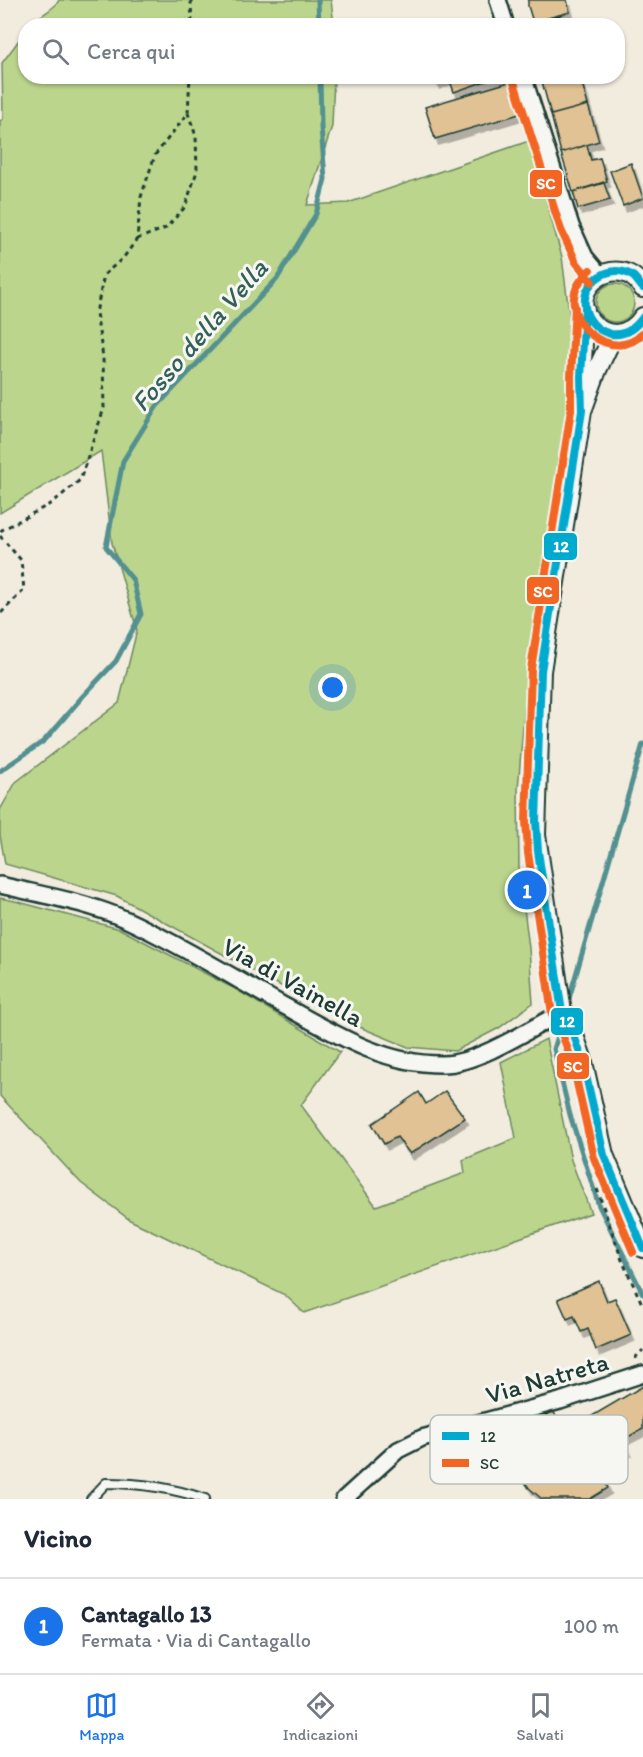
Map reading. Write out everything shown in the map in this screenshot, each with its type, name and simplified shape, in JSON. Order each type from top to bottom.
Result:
[{"type":"street","points":[[498,0],[504,18]]},
{"type":"street","points":[[526,84],[571,226],[585,257],[600,275]]},
{"type":"street","points":[[582,411],[580,377],[584,298],[587,289],[600,275],[609,272],[635,271],[635,278],[643,288]]},
{"type":"street","points":[[585,308],[588,318],[595,326],[604,332],[614,334],[633,329],[643,317]]},
{"type":"street","points":[[614,334],[597,370],[582,411],[541,671],[536,821],[538,851],[562,1012],[572,1030],[582,1058],[603,1155],[643,1248]]},
{"type":"street","name":"Via di Vainella","points":[[0,885],[78,903],[126,920],[334,1034],[369,1051],[414,1062],[445,1064],[481,1055],[562,1012]]},
{"type":"street","name":"Via Natreta","points":[[508,1415],[643,1374]]},
{"type":"street","name":"Via Natreta","points":[[344,1499],[398,1450],[430,1436]]},
{"type":"lane","points":[[91,1499],[106,1483],[134,1483],[180,1490],[205,1499]]},
{"type":"path","points":[[191,0],[192,18]]},
{"type":"path","points":[[137,239],[166,228],[186,207],[197,171],[196,136],[188,113],[190,84]]},
{"type":"path","points":[[0,531],[52,503],[80,480],[104,408],[103,357],[96,314],[104,275],[124,257],[137,239],[141,197],[155,155],[188,113]]},
{"type":"path","points":[[0,536],[21,560],[24,590],[0,614]]},
{"type":"path","points":[[600,1200],[622,1260],[643,1306]]},
{"type":"green space","points":[[59,0],[331,0],[333,18],[38,18]]},
{"type":"green space","points":[[18,41],[18,84],[334,84],[332,126],[307,205],[348,203],[529,141],[562,257],[574,352],[528,663],[518,789],[519,868],[533,1003],[499,1028],[455,1051],[408,1047],[345,1021],[117,896],[5,864],[0,835],[0,810],[16,782],[119,703],[137,630],[112,543],[101,451],[0,513],[2,63]]},
{"type":"green space","points":[[615,284],[628,290],[634,303],[628,316],[615,322],[602,316],[596,303],[602,290]]},
{"type":"green space","points":[[0,898],[120,929],[237,990],[340,1052],[301,1105],[376,1206],[465,1173],[463,1160],[516,1138],[501,1062],[546,1039],[571,1160],[591,1213],[304,1313],[285,1295],[130,1220],[81,1183],[0,1096]]},
{"type":"building","points":[[528,0],[567,0],[570,12],[548,18],[532,18]]},
{"type":"building","points":[[451,84],[477,84],[454,92]]},
{"type":"building","points":[[503,84],[517,84],[526,112],[435,139],[425,107]]},
{"type":"building","points":[[543,84],[582,84],[588,105],[551,115]]},
{"type":"building","points":[[588,105],[599,141],[561,153],[551,115]]},
{"type":"building","points":[[587,145],[591,160],[600,158],[607,181],[573,192],[561,153]]},
{"type":"building","points":[[631,163],[643,198],[623,206],[610,171]]},
{"type":"building","points":[[604,183],[610,200],[578,209],[573,192]]},
{"type":"building","points":[[445,1091],[465,1118],[410,1154],[397,1137],[384,1144],[372,1124],[419,1092],[426,1104]]},
{"type":"building","points":[[599,1281],[607,1301],[615,1298],[631,1335],[596,1350],[588,1329],[581,1332],[574,1316],[567,1319],[558,1299]]},
{"type":"building","points":[[643,1386],[643,1429],[628,1437],[628,1415],[594,1415]]},
{"type":"building","points":[[526,1484],[606,1484],[608,1488],[590,1499],[542,1499]]},
{"type":"waterway","name":"Fosso della Vella","points":[[318,0],[319,18]]},
{"type":"waterway","name":"Fosso della Vella","points":[[0,771],[44,741],[116,661],[141,614],[133,580],[106,547],[123,461],[157,406],[277,279],[316,214],[325,179],[320,84]]},
{"type":"waterway","points":[[568,1002],[643,744]]},
{"type":"waterway","points":[[562,1023],[554,1049],[570,1115],[599,1206],[643,1294]]},
{"type":"transit line","name":"SC","points":[[515,84],[561,230],[576,262],[592,282]]},
{"type":"transit line","name":"SC","points":[[590,270],[578,285],[574,299],[576,313],[582,325],[604,342],[618,345],[631,342],[643,333]]},
{"type":"transit line","name":"12","points":[[643,288],[634,277],[624,272],[614,271],[596,279],[585,296],[585,307],[593,324],[611,334],[621,334],[630,330],[643,317]]},
{"type":"transit line","name":"SC","points":[[575,307],[571,410],[531,669],[526,821],[528,853],[552,1014],[572,1061],[594,1158],[633,1252]]},
{"type":"transit line","name":"12","points":[[585,308],[581,377],[582,411],[541,671],[536,821],[538,851],[562,1012],[572,1030],[582,1058],[604,1155],[643,1248]]},
{"type":"place","name":"Cantagallo 13","points":[[527,890]]}]
